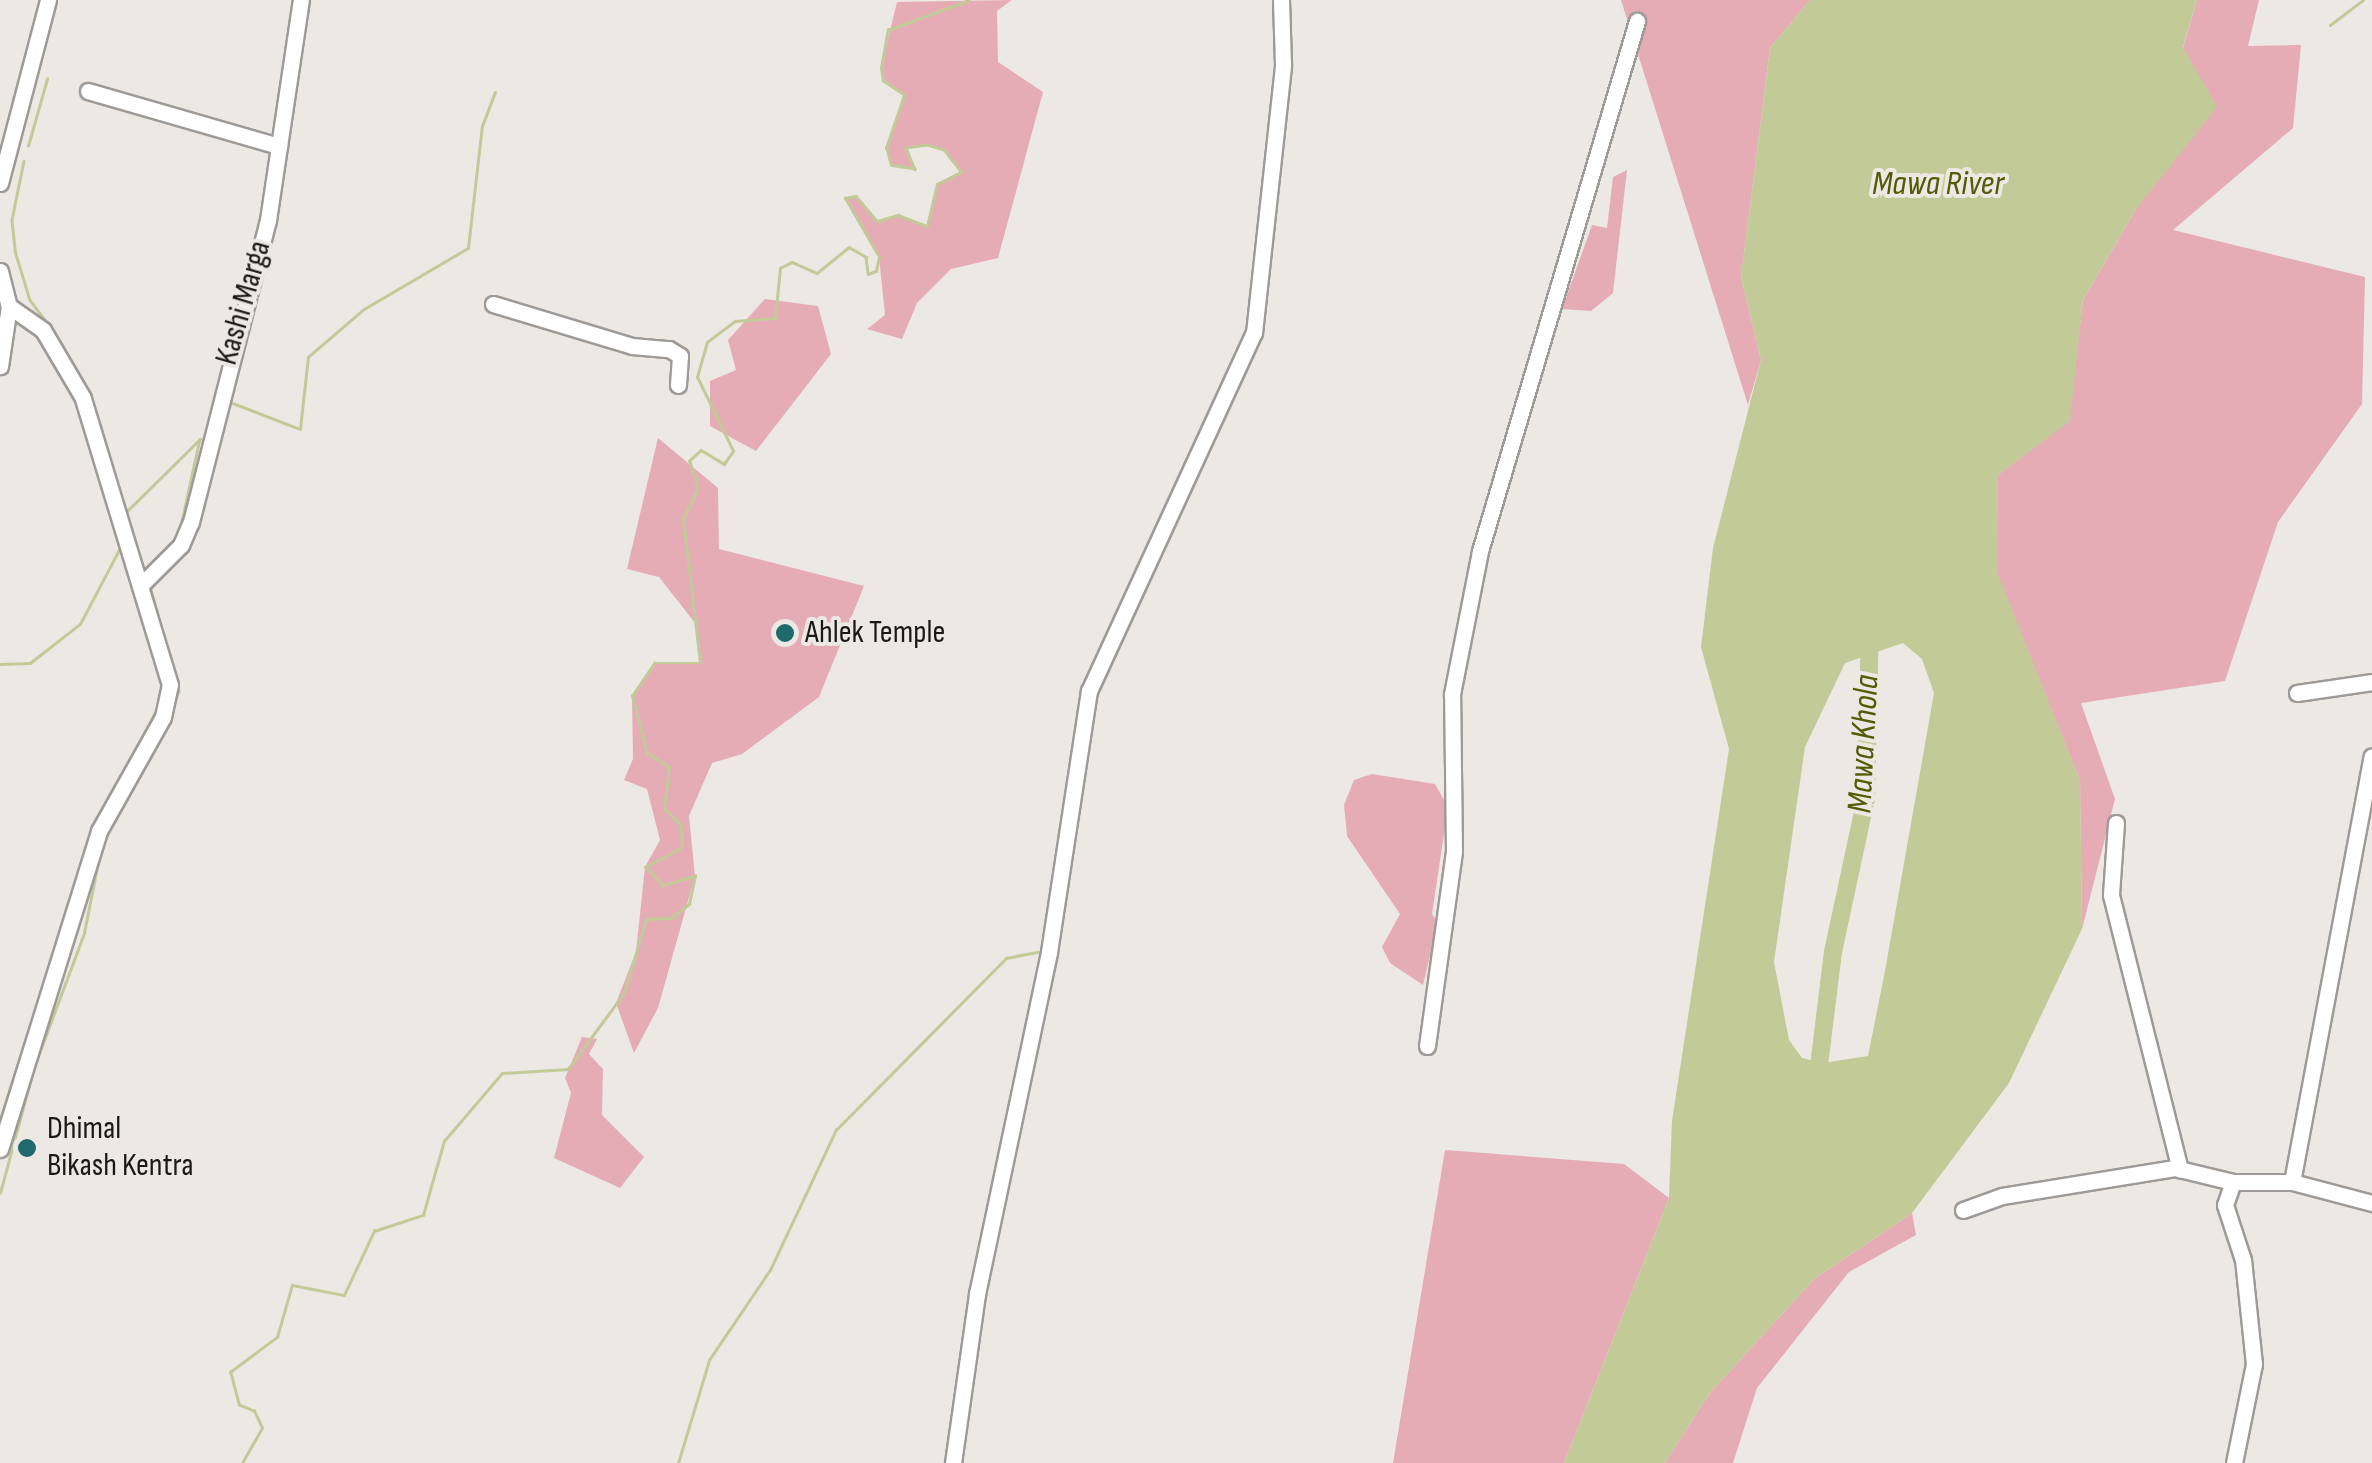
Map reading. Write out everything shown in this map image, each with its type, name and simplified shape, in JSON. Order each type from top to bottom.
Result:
[{"type":"street","points":[[0,183],[48,0]]},
{"type":"street","name":"Kashi Marga","points":[[140,586],[181,544],[191,522],[279,146],[301,0]]},
{"type":"street","points":[[953,1463],[977,1294],[1034,1026],[1090,691],[1254,333],[1283,64],[1281,0]]},
{"type":"street","points":[[1427,1046],[1454,851],[1452,694],[1480,551],[1637,21]]},
{"type":"street","points":[[88,91],[279,146]]},
{"type":"street","points":[[0,271],[9,306],[0,366]]},
{"type":"street","points":[[493,304],[632,346],[669,349],[680,356],[678,385]]},
{"type":"street","points":[[0,1150],[99,831],[163,716],[170,685],[83,398],[43,330],[9,306]]},
{"type":"street","points":[[2296,693],[2372,682]]},
{"type":"street","points":[[2292,1182],[2372,756]]},
{"type":"street","points":[[2116,824],[2111,895],[2180,1169]]},
{"type":"street","points":[[1962,1210],[2002,1196],[2180,1169],[2233,1182],[2292,1182],[2372,1203]]},
{"type":"street","points":[[2233,1182],[2225,1205],[2243,1260],[2254,1364],[2234,1463]]},
{"type":"shaded area","points":[[1012,0],[997,11],[998,62],[1043,92],[998,258],[951,269],[917,303],[902,339],[867,329],[885,315],[879,257],[845,198],[856,196],[877,221],[898,215],[927,226],[937,184],[961,172],[944,151],[927,145],[907,148],[915,169],[891,165],[886,148],[904,96],[883,81],[881,68],[897,2]]},
{"type":"shaded area","points":[[1621,0],[1810,0],[1770,48],[1741,277],[1761,360],[1748,405]]},
{"type":"shaded area","points":[[2197,0],[2259,0],[2248,46],[2301,45],[2293,128],[2173,230],[2365,277],[2362,404],[2278,522],[2225,681],[2081,703],[2115,799],[2082,929],[2080,781],[1996,572],[1998,475],[2069,421],[2083,300],[2136,209]]},
{"type":"shaded area","points":[[1627,170],[1613,293],[1591,311],[1562,309],[1592,225],[1607,228],[1613,177]]},
{"type":"shaded area","points":[[765,299],[818,306],[831,354],[756,451],[710,426],[710,381],[736,370],[728,340]]},
{"type":"shaded area","points":[[658,438],[718,488],[719,549],[864,586],[819,697],[742,754],[712,763],[689,816],[695,876],[658,1008],[634,1053],[616,1003],[636,952],[645,867],[660,840],[647,789],[624,780],[633,759],[632,696],[654,663],[700,663],[695,623],[659,577],[627,569]]},
{"type":"shaded area","points":[[1372,774],[1435,784],[1448,807],[1432,914],[1438,923],[1423,985],[1390,963],[1382,947],[1400,914],[1347,836],[1344,805],[1354,780]]},
{"type":"shaded area","points":[[582,1037],[597,1039],[589,1054],[603,1069],[602,1115],[644,1157],[620,1188],[554,1158],[571,1093],[565,1078]]},
{"type":"shaded area","points":[[1445,1150],[1624,1164],[1669,1198],[1564,1463],[1393,1463]]},
{"type":"shaded area","points":[[1912,1213],[1916,1235],[1849,1272],[1757,1388],[1733,1463],[1665,1463],[1709,1394],[1814,1279]]},
{"type":"water","name":"Mawa River","points":[[1810,0],[2197,0],[2183,47],[2217,107],[2136,209],[2083,300],[2070,421],[1998,475],[1997,572],[2080,781],[2082,929],[2009,1083],[1912,1213],[1814,1279],[1709,1394],[1665,1463],[1564,1463],[1669,1198],[1672,1121],[1729,749],[1701,647],[1713,548],[1761,360],[1741,277],[1770,48]],"holes":[[[1903,643],[1922,659],[1934,693],[1868,1056],[1823,1063],[1802,1058],[1789,1040],[1774,962],[1805,747],[1845,663]]]},
{"type":"waterway","points":[[242,1463],[262,1428],[254,1411],[239,1405],[230,1372],[277,1337],[292,1285],[344,1295],[374,1231],[423,1215],[444,1141],[502,1073],[568,1069],[624,993],[646,919],[671,918],[689,904],[695,876],[663,886],[645,867],[682,847],[681,825],[664,809],[669,767],[647,754],[632,696],[654,663],[700,663],[683,519],[698,488],[689,461],[701,450],[724,464],[733,451],[697,377],[707,342],[735,321],[775,318],[780,268],[792,262],[817,273],[849,247],[866,257],[868,274],[876,271],[879,257],[845,198],[856,196],[877,221],[898,215],[927,226],[937,184],[961,172],[944,150],[927,145],[906,148],[915,169],[891,165],[886,148],[904,95],[883,81],[881,68],[888,30],[969,0]]},
{"type":"waterway","points":[[2330,25],[2363,0]]},
{"type":"waterway","points":[[28,146],[47,79]]},
{"type":"waterway","points":[[230,402],[300,429],[308,357],[364,309],[468,248],[482,126],[495,92]]},
{"type":"waterway","points":[[24,161],[12,220],[15,251],[30,300],[48,324]]},
{"type":"waterway","points":[[280,192],[284,166]]},
{"type":"waterway","points":[[200,439],[178,540],[141,574],[123,515],[200,439]]},
{"type":"waterway","points":[[196,530],[208,485]]},
{"type":"waterway","points":[[0,664],[30,663],[80,624],[122,544]]},
{"type":"waterway","points":[[150,586],[179,691],[171,713]]},
{"type":"waterway","name":"Mawa Khola","points":[[1817,1082],[1833,952],[1866,798],[1870,627]]},
{"type":"waterway","points":[[142,740],[158,706]]},
{"type":"waterway","points":[[125,801],[167,725]]},
{"type":"waterway","points":[[0,1193],[34,1067],[84,933],[99,857]]},
{"type":"waterway","points":[[678,1463],[709,1360],[770,1270],[836,1130],[1006,958],[1037,952]]},
{"type":"waterway","points":[[0,1119],[32,1020]]},
{"type":"place","name":"Ahlek Temple","points":[[785,633]]},
{"type":"place","name":"Dhimal Bikash Kentra","points":[[27,1148]]}]
